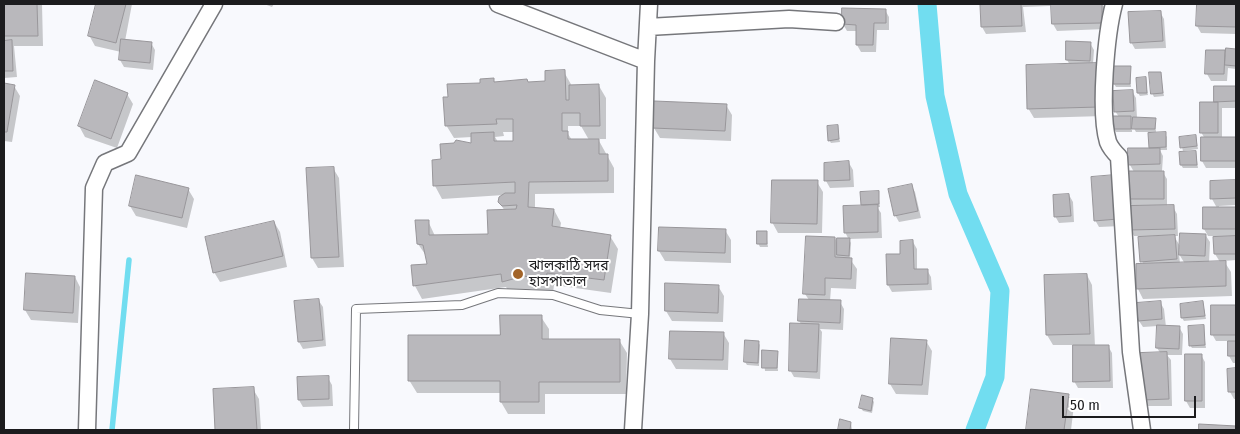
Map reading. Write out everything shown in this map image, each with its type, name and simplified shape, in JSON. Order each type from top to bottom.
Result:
[{"type":"street","points":[[87,430],[94,188],[104,163],[128,153],[214,4]]},
{"type":"street","points":[[498,4],[646,61]]},
{"type":"street","points":[[633,430],[640,314],[649,4]]},
{"type":"street","points":[[1114,4],[1108,26],[1104,120],[1108,144],[1119,157],[1131,352],[1142,430]]},
{"type":"street","points":[[648,27],[788,19],[836,22]]},
{"type":"lane","points":[[354,430],[356,309],[462,305],[498,293],[553,295],[600,310],[640,314]]},
{"type":"building","points":[[4,4],[37,4],[38,36],[4,36]]},
{"type":"building","points":[[96,4],[126,4],[116,43],[88,36]]},
{"type":"building","points":[[1021,4],[1022,26],[981,27],[980,5]]},
{"type":"building","points":[[1051,4],[1102,4],[1102,23],[1052,24]]},
{"type":"building","points":[[1197,4],[1236,4],[1236,27],[1196,26]]},
{"type":"building","points":[[842,8],[886,9],[886,23],[874,23],[873,45],[856,45],[856,25],[842,24]]},
{"type":"building","points":[[1161,11],[1163,41],[1130,43],[1128,12]]},
{"type":"building","points":[[121,39],[152,42],[150,63],[119,60]]},
{"type":"building","points":[[12,40],[13,71],[4,71],[4,41]]},
{"type":"building","points":[[1066,41],[1091,42],[1090,61],[1066,60]]},
{"type":"building","points":[[1226,48],[1236,49],[1236,66],[1225,65]]},
{"type":"building","points":[[1206,50],[1225,50],[1224,74],[1205,74]]},
{"type":"building","points":[[1098,63],[1099,107],[1027,109],[1026,65]]},
{"type":"building","points":[[1113,66],[1131,66],[1130,84],[1113,84]]},
{"type":"building","points":[[565,70],[566,100],[569,100],[569,85],[599,84],[600,126],[580,126],[580,113],[562,113],[562,131],[568,131],[568,139],[599,139],[599,154],[608,154],[608,181],[529,182],[528,207],[554,209],[552,226],[611,235],[604,280],[547,273],[546,281],[524,276],[502,282],[501,274],[413,286],[411,265],[427,264],[423,245],[417,244],[415,220],[429,220],[429,235],[488,234],[487,210],[516,209],[517,205],[502,206],[498,202],[499,197],[505,193],[515,193],[515,182],[433,186],[432,160],[441,159],[440,144],[454,143],[456,140],[471,143],[471,133],[494,132],[494,141],[513,141],[513,119],[496,119],[497,124],[445,126],[443,97],[448,97],[447,84],[480,83],[480,79],[494,78],[494,82],[527,79],[528,82],[545,81],[545,71]]},
{"type":"building","points":[[1149,72],[1161,72],[1163,93],[1151,94]]},
{"type":"building","points":[[1146,77],[1147,93],[1137,93],[1136,78]]},
{"type":"building","points":[[95,80],[128,93],[111,139],[78,126]]},
{"type":"building","points":[[4,83],[15,85],[7,132],[4,132]]},
{"type":"building","points":[[1214,86],[1236,86],[1236,101],[1214,102]]},
{"type":"building","points":[[1133,90],[1134,111],[1114,112],[1113,91]]},
{"type":"building","points":[[654,101],[727,104],[725,131],[652,128]]},
{"type":"building","points":[[1200,102],[1218,102],[1218,133],[1200,133]]},
{"type":"building","points":[[1112,116],[1131,116],[1131,129],[1113,129]]},
{"type":"building","points":[[1133,117],[1156,118],[1155,129],[1132,129]]},
{"type":"building","points":[[838,125],[839,139],[828,141],[827,126]]},
{"type":"building","points":[[1166,132],[1166,147],[1149,148],[1148,133]]},
{"type":"building","points":[[1196,135],[1197,146],[1180,148],[1179,137]]},
{"type":"building","points":[[1201,137],[1236,137],[1236,161],[1201,161]]},
{"type":"building","points":[[1128,148],[1160,148],[1160,164],[1128,165]]},
{"type":"building","points":[[1196,151],[1197,165],[1180,165],[1179,152]]},
{"type":"building","points":[[849,161],[850,180],[824,181],[824,163]]},
{"type":"building","points":[[334,167],[339,257],[311,258],[306,168]]},
{"type":"building","points":[[1126,171],[1164,171],[1164,199],[1127,199]]},
{"type":"building","points":[[136,175],[189,188],[182,218],[129,206]]},
{"type":"building","points":[[1115,175],[1118,219],[1094,221],[1091,177]]},
{"type":"building","points":[[772,180],[818,180],[817,224],[771,223]]},
{"type":"building","points":[[1236,180],[1236,198],[1210,199],[1210,181]]},
{"type":"building","points":[[912,184],[918,211],[894,216],[888,189]]},
{"type":"building","points":[[879,191],[879,204],[861,205],[860,192]]},
{"type":"building","points":[[1069,194],[1071,216],[1054,217],[1053,195]]},
{"type":"building","points":[[878,205],[878,232],[844,233],[843,206]]},
{"type":"building","points":[[1174,205],[1175,229],[1129,230],[1129,206]]},
{"type":"building","points":[[1203,207],[1236,207],[1236,229],[1203,229]]},
{"type":"building","points":[[274,221],[283,256],[213,273],[205,237]]},
{"type":"building","points":[[659,227],[726,229],[725,253],[658,251]]},
{"type":"building","points":[[757,231],[767,231],[767,244],[757,244]]},
{"type":"building","points":[[1180,233],[1206,234],[1205,256],[1179,255]]},
{"type":"building","points":[[1175,235],[1177,259],[1140,262],[1138,237]]},
{"type":"building","points":[[806,236],[835,237],[835,257],[852,258],[851,279],[825,278],[825,295],[803,294]]},
{"type":"building","points":[[1236,236],[1236,254],[1214,254],[1213,237]]},
{"type":"building","points":[[837,238],[850,238],[849,256],[837,255]]},
{"type":"building","points":[[913,240],[914,269],[928,269],[928,284],[887,285],[886,254],[900,254],[900,241]]},
{"type":"building","points":[[1226,261],[1226,286],[1136,289],[1136,264]]},
{"type":"building","points":[[26,273],[75,276],[73,313],[24,310]]},
{"type":"building","points":[[1087,274],[1090,334],[1046,335],[1044,275]]},
{"type":"building","points":[[665,283],[719,285],[718,313],[665,311]]},
{"type":"building","points":[[319,299],[323,340],[298,342],[294,301]]},
{"type":"building","points":[[799,299],[841,300],[840,323],[798,321]]},
{"type":"building","points":[[1161,301],[1162,319],[1138,321],[1136,303]]},
{"type":"building","points":[[1203,301],[1205,316],[1181,318],[1180,304]]},
{"type":"building","points":[[1211,305],[1236,305],[1236,335],[1211,335]]},
{"type":"building","points":[[500,315],[542,315],[542,339],[620,339],[620,382],[539,382],[539,402],[500,402],[500,381],[408,381],[408,335],[500,335]]},
{"type":"building","points":[[790,323],[819,324],[817,372],[789,371]]},
{"type":"building","points":[[1157,325],[1180,326],[1179,349],[1156,348]]},
{"type":"building","points":[[1204,325],[1205,345],[1189,346],[1188,326]]},
{"type":"building","points":[[670,331],[724,332],[723,360],[669,359]]},
{"type":"building","points":[[891,338],[927,340],[922,385],[889,384]]},
{"type":"building","points":[[745,340],[759,341],[758,363],[744,362]]},
{"type":"building","points":[[1228,341],[1236,341],[1236,356],[1228,356]]},
{"type":"building","points":[[1073,345],[1109,345],[1110,381],[1073,382]]},
{"type":"building","points":[[762,350],[778,351],[777,368],[762,368]]},
{"type":"building","points":[[1167,352],[1169,399],[1142,400],[1140,353]]},
{"type":"building","points":[[1185,354],[1202,354],[1202,401],[1185,401]]},
{"type":"building","points":[[1236,368],[1236,392],[1228,392],[1227,369]]},
{"type":"building","points":[[329,376],[329,399],[298,400],[297,377]]},
{"type":"building","points":[[254,387],[257,430],[215,430],[213,389]]},
{"type":"building","points":[[1031,389],[1069,394],[1064,430],[1026,430]]},
{"type":"building","points":[[862,395],[873,398],[871,411],[859,408]]},
{"type":"building","points":[[840,419],[851,422],[850,430],[838,430]]},
{"type":"building","points":[[1199,424],[1236,426],[1236,430],[1199,430]]},
{"type":"waterway","points":[[927,4],[935,96],[958,194],[1000,291],[995,377],[975,430]]},
{"type":"waterway","points":[[112,430],[129,260]]},
{"type":"place","name":"ঝালকাঠি সদর হাসপাতাল","points":[[518,274]]}]
